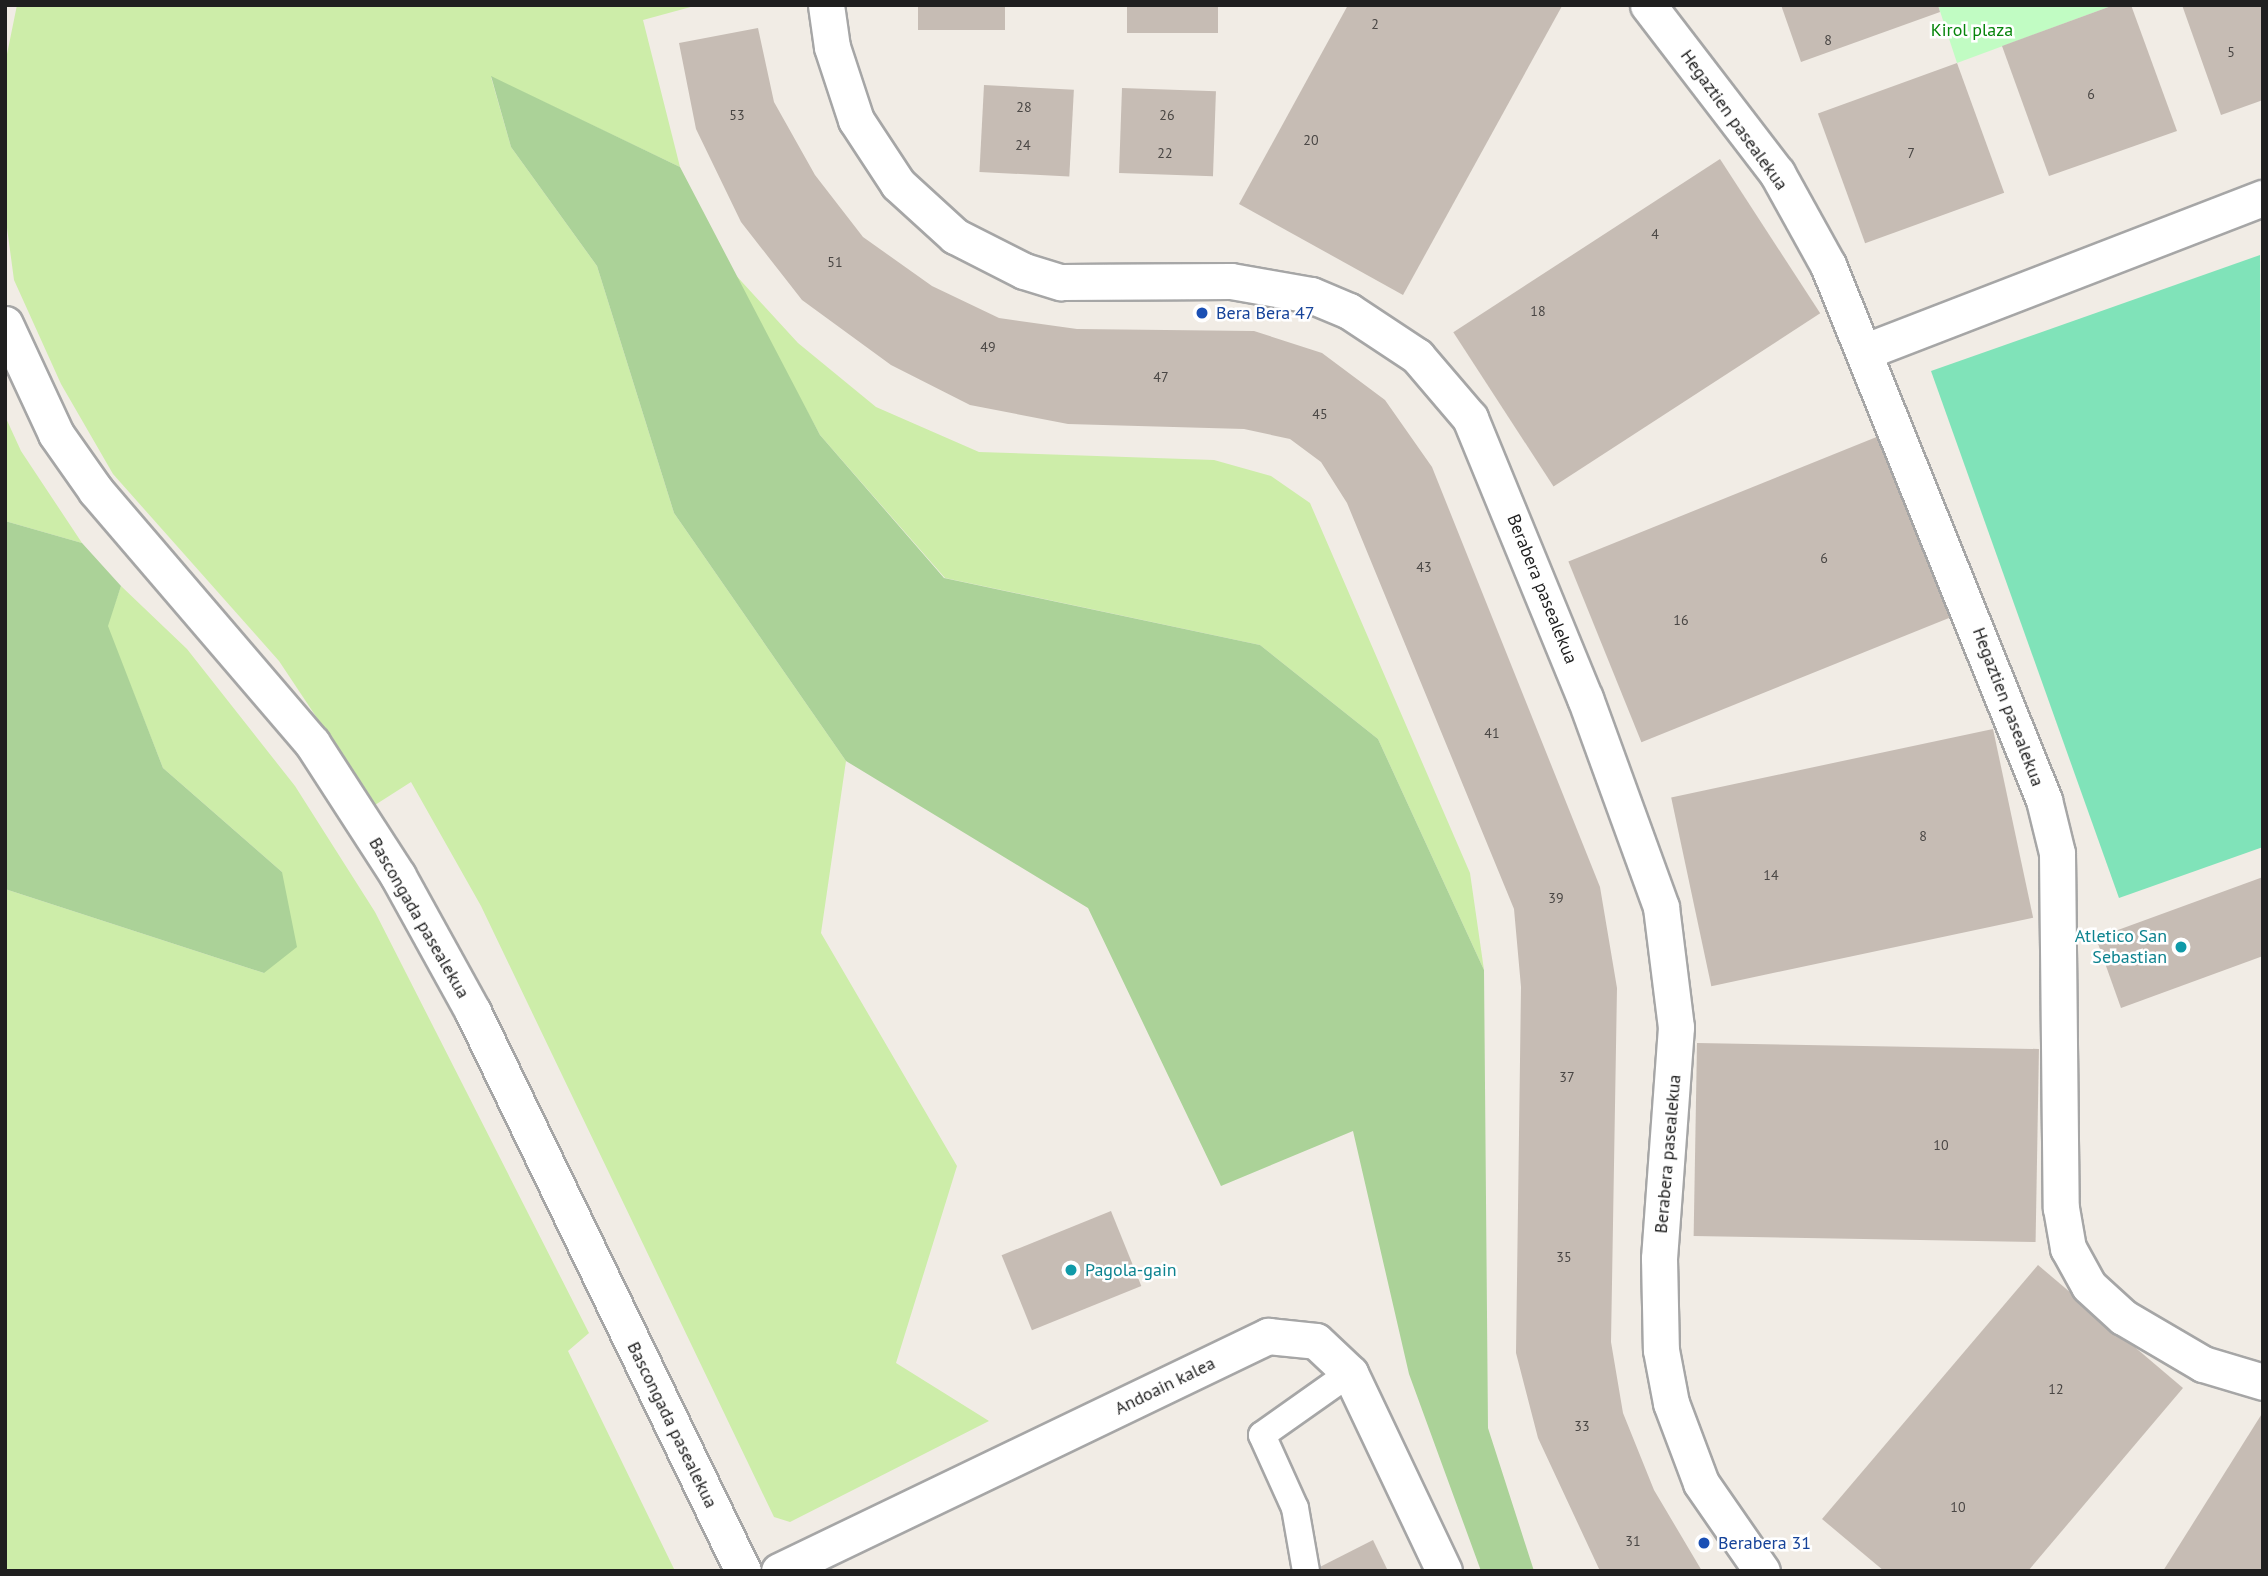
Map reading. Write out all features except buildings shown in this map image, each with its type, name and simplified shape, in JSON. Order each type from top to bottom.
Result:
[{"type":"street","name":"Berabera pasealekua","points":[[826,5],[838,72],[856,120],[898,184],[955,236],[1024,271],[1061,282],[1231,281],[1311,295],[1360,317],[1417,356],[1470,418],[1585,698],[1661,907],[1676,1040],[1660,1258],[1661,1350],[1671,1403],[1701,1483],[1762,1571]]},
{"type":"street","name":"Hegaztien pasealekua","points":[[1648,5],[1777,173],[1866,351],[2024,744],[2057,853],[2061,1208],[2068,1248],[2089,1286],[2123,1317],[2203,1364],[2263,1382]]},
{"type":"street","points":[[1866,351],[2263,198]]},
{"type":"street","name":"Bascongada pasealekua","points":[[5,324],[43,411],[96,491],[304,733],[398,876],[473,1012],[743,1571]]},
{"type":"street","name":"Andoain kalea","points":[[779,1571],[1268,1336],[1316,1341],[1350,1373],[1444,1571]]},
{"type":"street","points":[[1306,1571],[1294,1508],[1262,1435],[1350,1373]]},
{"type":"green space","points":[[17,5],[698,5],[643,20],[680,167],[491,77],[511,147],[597,266],[674,513],[846,761],[821,933],[957,1166],[896,1363],[989,1421],[790,1522],[774,1517],[481,906],[411,782],[375,805],[279,661],[113,474],[61,384],[14,280],[5,213],[5,64]]},
{"type":"green space","name":"Kirol plaza","points":[[1938,5],[2114,5],[1957,63]]},
{"type":"green space","points":[[491,76],[680,167],[820,435],[944,578],[1260,645],[1378,739],[1484,970],[1488,1428],[1534,1571],[1481,1571],[1409,1374],[1353,1131],[1221,1186],[1088,908],[846,761],[674,513],[597,266],[511,147]]},
{"type":"green space","points":[[2260,255],[2263,847],[2119,898],[1931,371]]},
{"type":"green space","points":[[731,270],[798,343],[876,407],[979,452],[1214,460],[1271,476],[1310,503],[1470,873],[1484,970],[1378,739],[1260,645],[945,578],[820,435]]},
{"type":"green space","points":[[5,416],[21,451],[82,543],[5,521]]},
{"type":"green space","points":[[5,521],[82,543],[121,586],[108,626],[163,768],[282,872],[297,947],[264,973],[5,889]]},
{"type":"green space","points":[[121,586],[187,649],[295,786],[375,912],[589,1333],[568,1351],[675,1571],[5,1571],[5,889],[264,973],[282,872],[163,768],[107,626]]},
{"type":"place","name":"Bera Bera 47","points":[[1202,313]]},
{"type":"place","name":"Atletico San Sebastian","points":[[2181,947]]},
{"type":"place","name":"Pagola-gain","points":[[1071,1270]]},
{"type":"place","name":"Berabera 31","points":[[1704,1543]]}]
